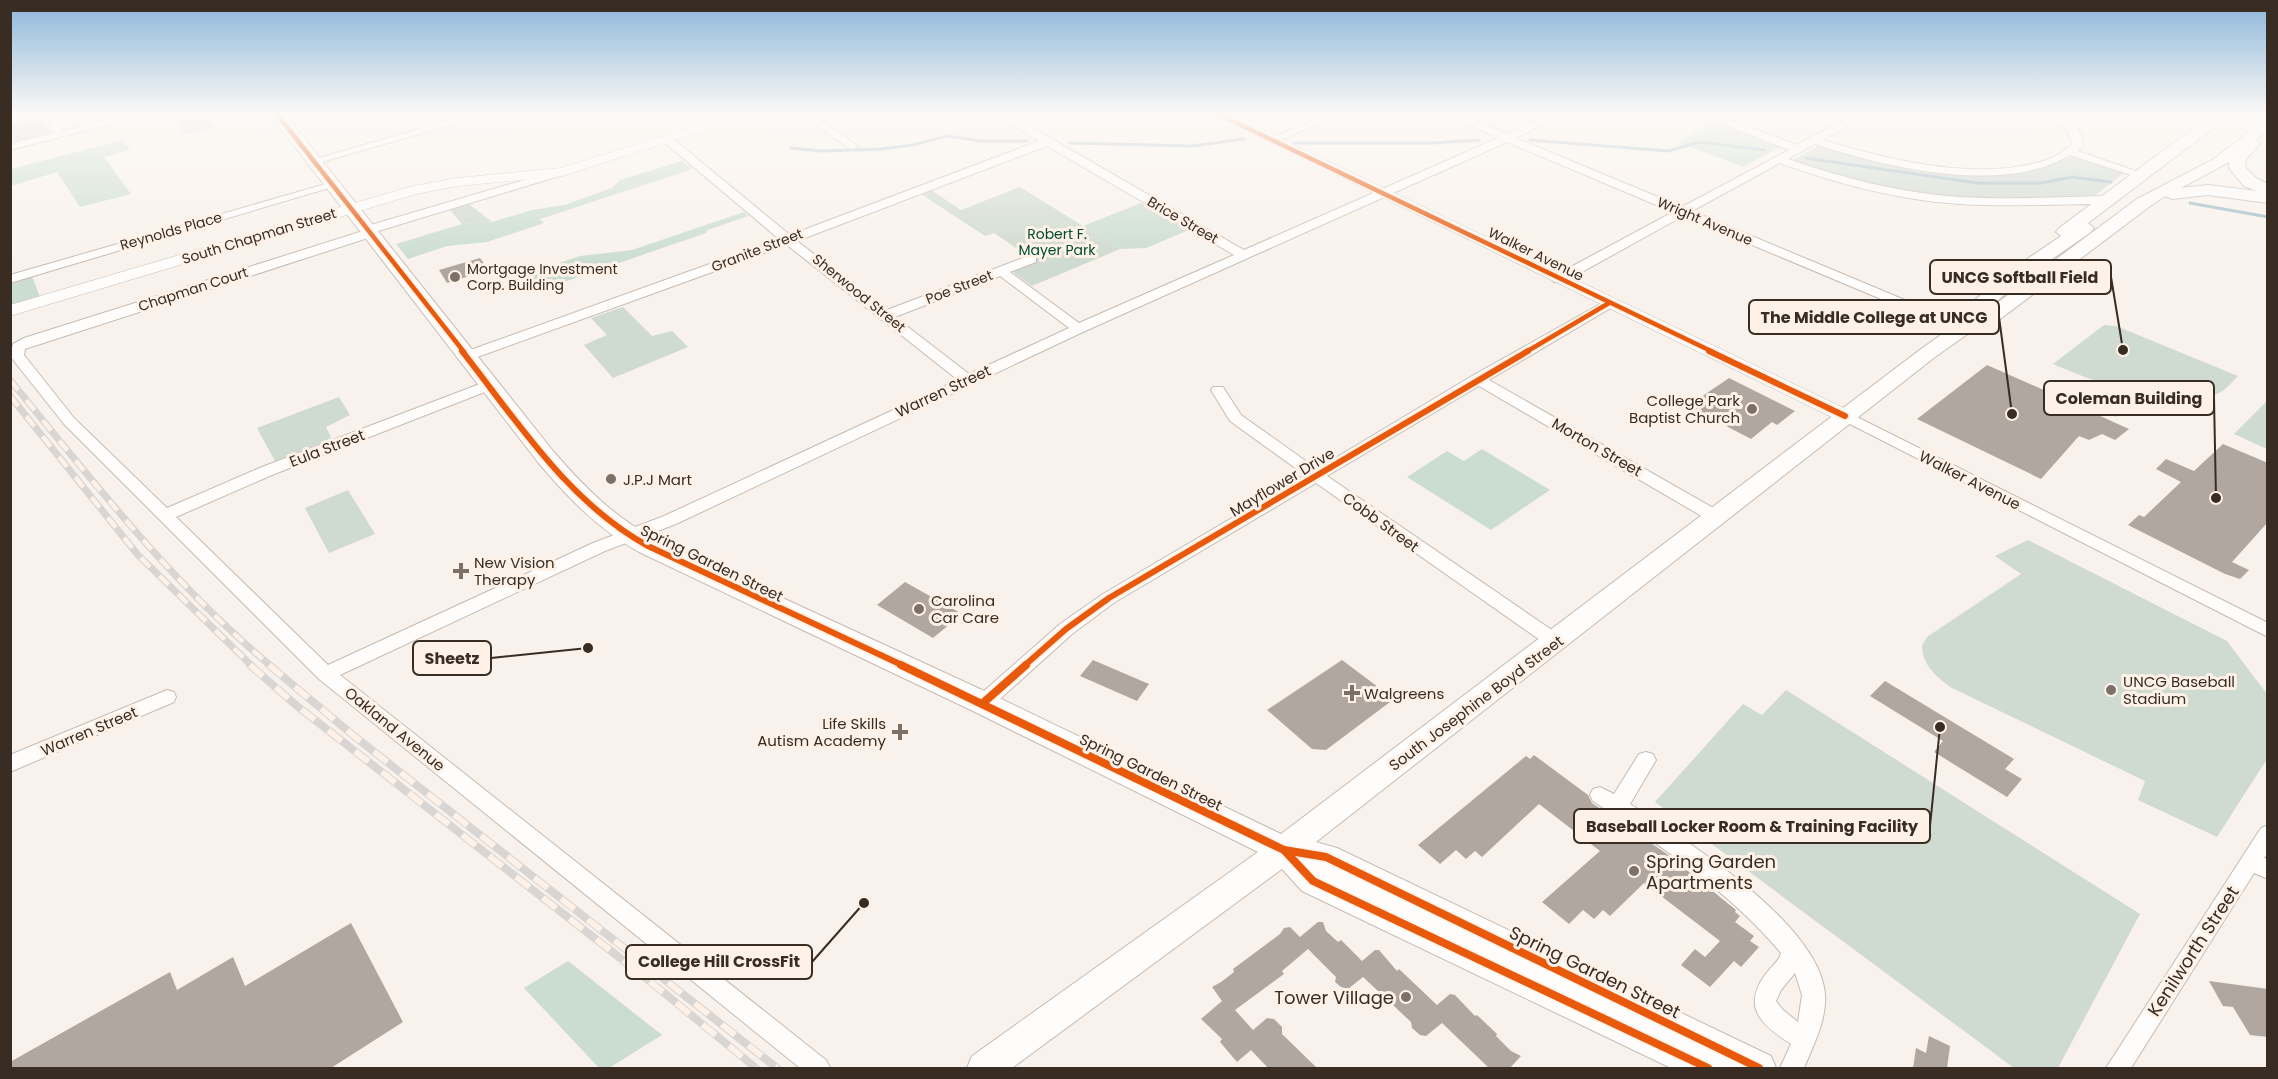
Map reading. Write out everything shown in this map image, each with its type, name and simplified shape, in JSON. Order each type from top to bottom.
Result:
[{"type":"main road","name":"Spring Garden Street","points":[[316,163],[582,500],[601,518],[628,536],[983,703],[1284,850],[1326,857],[1759,1068]]},
{"type":"main road","points":[[2045,254],[2056,239],[2106,200],[2141,175],[2164,163]]},
{"type":"main road","name":"South Josephine Boyd Street","points":[[1962,329],[1965,319],[2045,254],[2132,193],[2194,163]]},
{"type":"main road","name":"South Josephine Boyd Street","points":[[984,1068],[1284,850],[1556,642],[1845,416],[1962,329],[1980,325],[2160,192],[2217,163]]},
{"type":"main road","points":[[2236,163],[2245,178],[2268,190]]},
{"type":"main road","points":[[2144,203],[2182,192],[2208,190],[2268,198]]},
{"type":"main road","name":"Spring Garden Street","points":[[1284,850],[1313,881],[1708,1068]]},
{"type":"street","name":"South Chapman Street","points":[[10,311],[351,209],[446,183],[562,172],[591,163]]},
{"type":"street","name":"Sherwood Street","points":[[697,163],[966,379]]},
{"type":"street","name":"Granite Street","points":[[467,356],[989,163]]},
{"type":"street","name":"Brice Street","points":[[1084,163],[1243,255]]},
{"type":"street","name":"Walker Avenue","points":[[1321,163],[1845,416],[2268,631]]},
{"type":"street","name":"Warren Street","points":[[326,674],[544,572],[670,520],[1078,328],[1448,163]]},
{"type":"street","name":"Wright Avenue","points":[[1568,163],[1962,329]]},
{"type":"street","points":[[1559,279],[1771,163]]},
{"type":"street","points":[[1792,163],[1848,182],[1890,191],[1959,200],[2106,200]]},
{"type":"street","points":[[1903,163],[1951,170],[2019,167],[2036,163]]},
{"type":"street","points":[[2106,163],[2141,175]]},
{"type":"street","name":"Chapman Court","points":[[18,347],[57,332],[369,231],[562,172]]},
{"type":"street","name":"Reynolds Place","points":[[10,279],[333,185]]},
{"type":"street","points":[[2051,201],[2071,206],[2086,216]]},
{"type":"street","name":"Poe Street","points":[[887,315],[1032,259]]},
{"type":"street","points":[[1001,271],[1078,328]]},
{"type":"street","name":"Mayflower Drive","points":[[983,703],[1066,629],[1109,598],[1609,303]]},
{"type":"street","name":"Oakland Avenue","points":[[18,347],[16,355],[50,399],[326,674],[818,1068]]},
{"type":"street","name":"Morton Street","points":[[1477,380],[1716,517]]},
{"type":"street","name":"Eula Street","points":[[165,515],[267,471],[490,385]]},
{"type":"street","name":"Cobb Street","points":[[1218,390],[1235,418],[1446,568],[1556,642]]},
{"type":"street","name":"Warren Street","points":[[10,764],[166,697]]},
{"type":"street","points":[[1646,760],[1609,801],[1730,884],[1770,924],[1796,957],[1812,985],[1813,1008],[1792,1068]]},
{"type":"street","name":"Kenilworth Street","points":[[2118,1068],[2259,865],[2268,834]]},
{"type":"street","points":[[1796,957],[1766,990],[1764,1002],[1772,1018],[1804,1039]]},
{"type":"green space","points":[[33,163],[109,163],[131,194],[80,207],[57,172],[11,186],[11,169]]},
{"type":"green space","points":[[674,163],[685,163],[693,169],[540,219],[544,223],[487,242],[447,246],[408,259],[396,244],[462,224],[492,222],[532,210],[564,205],[612,188],[620,180]]},
{"type":"green space","points":[[1733,163],[1750,163],[1743,167]]},
{"type":"green space","points":[[1803,163],[1884,163],[1951,172],[2045,166],[2053,163],[2092,163],[2124,173],[2093,197],[1965,197],[1920,193],[1850,180]]},
{"type":"green space","name":"Robert F. Mayer Park","points":[[1020,187],[1120,249],[1032,286],[1014,273],[1015,270],[1034,260],[994,233],[985,236],[921,194],[931,190],[961,210]]},
{"type":"green space","points":[[1141,203],[1189,230],[1146,248],[1120,249],[1083,226]]},
{"type":"green space","points":[[469,204],[492,222],[462,224],[450,210]]},
{"type":"green space","points":[[744,212],[748,216],[708,230],[706,233],[532,293],[517,277],[580,256],[632,250]]},
{"type":"green space","points":[[32,276],[40,297],[11,305],[11,282]]},
{"type":"green space","points":[[623,307],[652,336],[672,331],[688,347],[613,378],[584,345],[607,335],[591,318]]},
{"type":"green space","points":[[2104,325],[2116,326],[2238,376],[2221,392],[2202,398],[2182,400],[2136,394],[2053,364]]},
{"type":"green space","points":[[2085,389],[2127,408],[2116,417],[2074,398]]},
{"type":"green space","points":[[339,397],[350,415],[326,427],[332,439],[275,461],[257,428]]},
{"type":"green space","points":[[2267,401],[2267,449],[2234,434]]},
{"type":"green space","points":[[1482,449],[1550,490],[1491,530],[1407,477],[1447,451],[1464,461]]},
{"type":"green space","points":[[348,490],[375,534],[329,553],[305,508]]},
{"type":"green space","name":"UNCG Baseball Stadium","points":[[2028,540],[2227,641],[2267,694],[2267,759],[2217,837],[2138,800],[2145,781],[1950,687],[1927,665],[1922,646],[1927,637],[2021,574],[1995,556]]},
{"type":"green space","points":[[1786,690],[2140,914],[2058,1068],[2014,1068],[1655,802],[1743,704],[1762,715]]},
{"type":"green space","points":[[568,961],[662,1035],[609,1068],[599,1068],[524,988]]},
{"type":"building","name":"Mortgage Investment Corp. Building","points":[[480,258],[489,270],[447,283],[439,270]]},
{"type":"building","points":[[1987,365],[2046,391],[2051,387],[2064,392],[2060,397],[2129,429],[2115,440],[2102,434],[2089,440],[2079,436],[2041,479],[1917,419]]},
{"type":"building","name":"College Park Baptist Church","points":[[1729,378],[1795,411],[1777,425],[1772,422],[1751,439],[1688,406]]},
{"type":"building","points":[[2223,444],[2268,463],[2268,522],[2232,562],[2249,570],[2240,579],[2225,574],[2128,525],[2139,515],[2144,517],[2181,482],[2156,469],[2166,459],[2194,471]]},
{"type":"building","name":"Carolina Car Care","points":[[905,582],[962,614],[933,638],[877,605]]},
{"type":"building","points":[[1093,660],[1149,684],[1137,701],[1080,676]]},
{"type":"building","name":"Walgreens","points":[[1342,660],[1394,699],[1326,750],[1312,749],[1267,710]]},
{"type":"building","points":[[1885,681],[2014,759],[2005,769],[2022,779],[2007,797],[1934,752],[1943,741],[1870,696]]},
{"type":"building","name":"Spring Garden Apartments","points":[[1534,755],[1588,795],[1592,803],[1667,854],[1736,910],[1735,912],[1740,916],[1735,922],[1754,936],[1750,941],[1759,947],[1741,967],[1734,961],[1710,987],[1681,965],[1695,949],[1705,957],[1720,941],[1644,883],[1610,916],[1603,910],[1594,919],[1583,910],[1569,924],[1542,902],[1600,851],[1539,804],[1482,857],[1475,851],[1466,859],[1456,850],[1440,864],[1418,845],[1526,756],[1530,759]]},
{"type":"building","name":"Tower Village","points":[[1318,922],[1323,922],[1326,931],[1338,942],[1341,940],[1362,961],[1375,950],[1379,950],[1397,971],[1399,969],[1437,1005],[1450,994],[1455,995],[1497,1034],[1496,1036],[1511,1051],[1521,1056],[1510,1068],[1489,1068],[1442,1023],[1426,1036],[1420,1035],[1412,1028],[1411,1022],[1363,977],[1348,989],[1341,987],[1335,982],[1336,977],[1308,949],[1282,971],[1284,974],[1235,1010],[1253,1030],[1267,1018],[1274,1019],[1282,1027],[1282,1034],[1317,1068],[1268,1068],[1251,1050],[1237,1062],[1220,1042],[1222,1039],[1201,1019],[1222,1001],[1212,987],[1234,972],[1233,969],[1280,934],[1284,928],[1290,927],[1300,937]]},
{"type":"building","points":[[351,923],[403,1022],[331,1068],[10,1068],[10,1062],[170,972],[177,990],[233,957],[245,986]]},
{"type":"building","points":[[2209,981],[2268,989],[2268,1037],[2250,1035],[2233,1007],[2223,1006]]},
{"type":"building","points":[[1929,1036],[1950,1046],[1947,1068],[1913,1068],[1916,1048],[1926,1053]]},
{"type":"waterway","points":[[1843,163],[1977,183],[2042,183],[2072,177],[2111,182]]},
{"type":"waterway","points":[[2190,203],[2268,217]]},
{"type":"railway","points":[[10,380],[102,493],[166,565],[234,634],[271,666]]},
{"type":"railway","points":[[10,396],[138,555],[252,666]]},
{"type":"railway","points":[[250,665],[297,706],[647,979],[756,1068]]},
{"type":"railway","points":[[269,665],[354,736],[777,1068]]},
{"type":"cycle path","points":[[315,163],[545,456],[592,507],[632,537],[983,703],[1284,850],[1326,857],[1759,1068]]},
{"type":"cycle path","points":[[1321,163],[1845,416]]},
{"type":"cycle path","points":[[983,703],[1066,629],[1109,598],[1609,303]]},
{"type":"cycle path","points":[[1284,850],[1313,881],[1708,1068]]},
{"type":"place","name":"Mortgage Investment Corp. Building","points":[[455,277]]},
{"type":"place","name":"UNCG Softball Field","points":[[2123,350]]},
{"type":"place","name":"College Park Baptist Church","points":[[1752,409]]},
{"type":"place","name":"The Middle College at UNCG","points":[[2012,414]]},
{"type":"place","name":"J.P.J Mart","points":[[611,479]]},
{"type":"place","name":"Coleman Building","points":[[2216,498]]},
{"type":"place","name":"New Vision Therapy","points":[[461,571]]},
{"type":"place","name":"Carolina Car Care","points":[[919,609]]},
{"type":"place","name":"Sheetz","points":[[588,648]]},
{"type":"place","name":"UNCG Baseball Stadium","points":[[2111,690]]},
{"type":"place","name":"Walgreens","points":[[1352,693]]},
{"type":"place","name":"Baseball Locker Room & Training Facility","points":[[1940,727]]},
{"type":"place","name":"Life Skills Autism Academy","points":[[900,732]]},
{"type":"place","name":"Spring Garden Apartments","points":[[1634,871]]},
{"type":"place","name":"College Hill CrossFit","points":[[864,903]]},
{"type":"place","name":"Tower Village","points":[[1406,997]]}]
